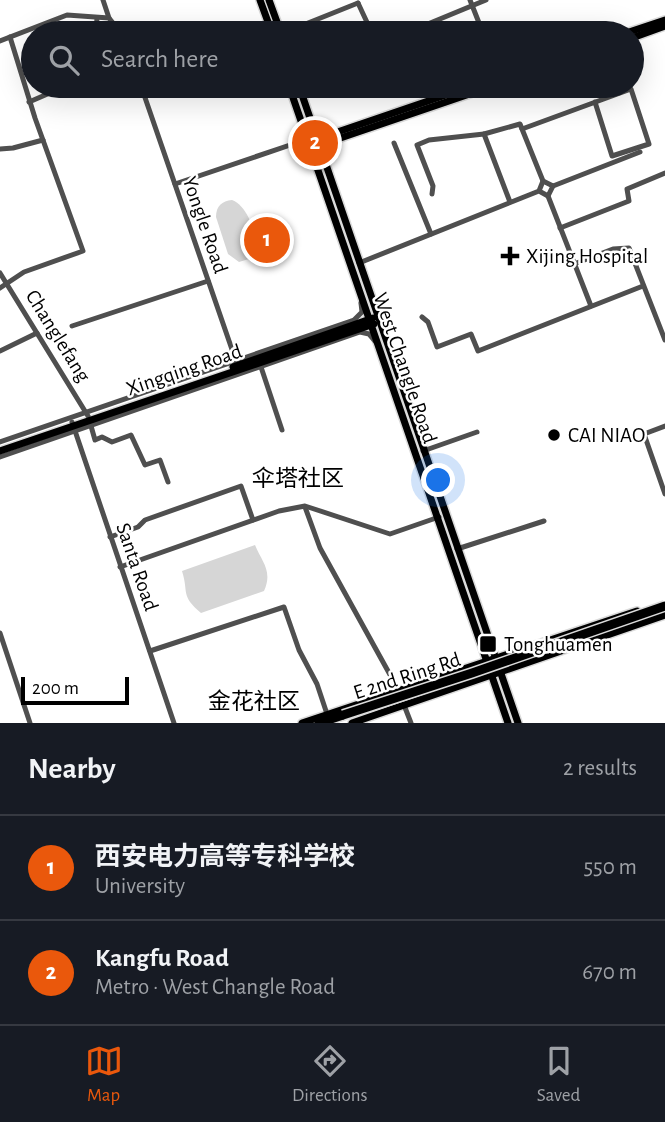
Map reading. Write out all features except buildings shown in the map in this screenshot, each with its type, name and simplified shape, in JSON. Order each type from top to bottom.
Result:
[{"type":"highway","name":"E 2nd Ring Rd","points":[[335,723],[472,673],[665,609]]},
{"type":"highway","points":[[327,715],[347,719]]},
{"type":"highway","name":"E 2nd Ring Rd","points":[[319,723],[347,719]]},
{"type":"main road","points":[[260,0],[267,21]]},
{"type":"main road","points":[[269,0],[277,21]]},
{"type":"main road","points":[[644,27],[665,20]]},
{"type":"main road","points":[[644,34],[665,26]]},
{"type":"main road","name":"West Changle Road","points":[[293,98],[358,287],[374,321],[423,451],[518,723]]},
{"type":"main road","name":"West Changle Road","points":[[303,98],[359,263],[380,350],[508,723]]},
{"type":"main road","points":[[318,142],[439,98]]},
{"type":"main road","points":[[309,145],[456,98]]},
{"type":"main road","name":"Xingqing Road","points":[[0,446],[73,426],[350,326],[374,321]]},
{"type":"main road","name":"Xingqing Road","points":[[73,426],[87,414],[374,321]]},
{"type":"main road","points":[[340,325],[350,326]]},
{"type":"main road","points":[[302,723],[496,659],[665,609]]},
{"type":"main road","points":[[347,719],[404,705],[492,676],[665,609]]},
{"type":"street","points":[[103,0],[111,21]]},
{"type":"street","points":[[431,21],[471,2],[486,0]]},
{"type":"street","points":[[311,21],[357,2],[366,21]]},
{"type":"street","points":[[471,2],[478,21]]},
{"type":"street","points":[[51,21],[67,15],[109,18]]},
{"type":"street","points":[[0,41],[21,33]]},
{"type":"street","points":[[10,37],[21,75]]},
{"type":"street","points":[[0,288],[24,272],[83,251],[28,98]]},
{"type":"street","points":[[29,102],[38,98]]},
{"type":"street","name":"Yongle Road","points":[[147,98],[238,367]]},
{"type":"street","points":[[522,129],[606,98]]},
{"type":"street","points":[[595,102],[612,156],[649,144],[634,98]]},
{"type":"street","points":[[432,194],[433,186],[417,145],[429,140],[484,134],[520,124],[543,181],[553,186]]},
{"type":"street","points":[[484,134],[510,202]]},
{"type":"street","points":[[0,149],[43,140]]},
{"type":"street","points":[[175,184],[299,142],[309,145]]},
{"type":"street","points":[[394,144],[431,234]]},
{"type":"street","points":[[548,196],[553,186],[640,152]]},
{"type":"street","points":[[560,228],[629,201],[627,189],[665,173]]},
{"type":"street","points":[[359,263],[538,191],[543,181]]},
{"type":"street","points":[[538,191],[548,196],[591,306]]},
{"type":"street","points":[[575,264],[613,249],[629,248],[665,340]]},
{"type":"street","name":"Changlefang","points":[[0,273],[87,414]]},
{"type":"street","points":[[72,326],[208,281]]},
{"type":"street","points":[[422,317],[428,322],[437,347],[471,334],[478,351],[643,286]]},
{"type":"street","points":[[0,457],[73,426],[91,426],[340,325],[361,315],[358,287]]},
{"type":"street","points":[[238,367],[261,367],[363,332],[372,338],[380,350]]},
{"type":"street","points":[[0,351],[37,333]]},
{"type":"street","points":[[261,367],[282,430]]},
{"type":"street","points":[[0,446],[87,414]]},
{"type":"street","name":"Santa Road","points":[[73,426],[174,723]]},
{"type":"street","points":[[91,426],[95,440],[102,437],[112,442],[131,435],[145,465],[160,460],[168,482]]},
{"type":"street","points":[[665,426],[644,433],[665,494]]},
{"type":"street","points":[[423,451],[477,432]]},
{"type":"street","points":[[110,537],[138,527],[145,520],[241,486],[253,520]]},
{"type":"street","points":[[120,567],[279,511],[305,506],[390,534],[439,517]]},
{"type":"street","points":[[305,506],[320,548],[399,691]]},
{"type":"street","points":[[457,549],[544,521]]},
{"type":"street","points":[[150,651],[284,607],[299,650],[317,684],[327,715]]},
{"type":"street","points":[[0,633],[30,723]]},
{"type":"street","points":[[404,705],[411,723]]},
{"type":"shaded area","points":[[232,200],[244,209],[254,234],[252,258],[239,262],[228,254],[216,217],[220,205]]},
{"type":"shaded area","points":[[255,545],[267,572],[264,591],[201,613],[194,607],[188,598],[182,571]]},
{"type":"place","name":"Kangfu Road","points":[[315,143]]},
{"type":"place","name":"西安电力高等专科学校","points":[[267,240]]},
{"type":"place","name":"Xijing Hospital","points":[[510,256]]},
{"type":"place","name":"CAI NIAO","points":[[554,435]]},
{"type":"place","name":"Tonghuamen","points":[[488,644]]},
{"type":"district","name":"伞塔社区","points":[[298,479]]},
{"type":"district","name":"金花社区","points":[[254,702]]}]
